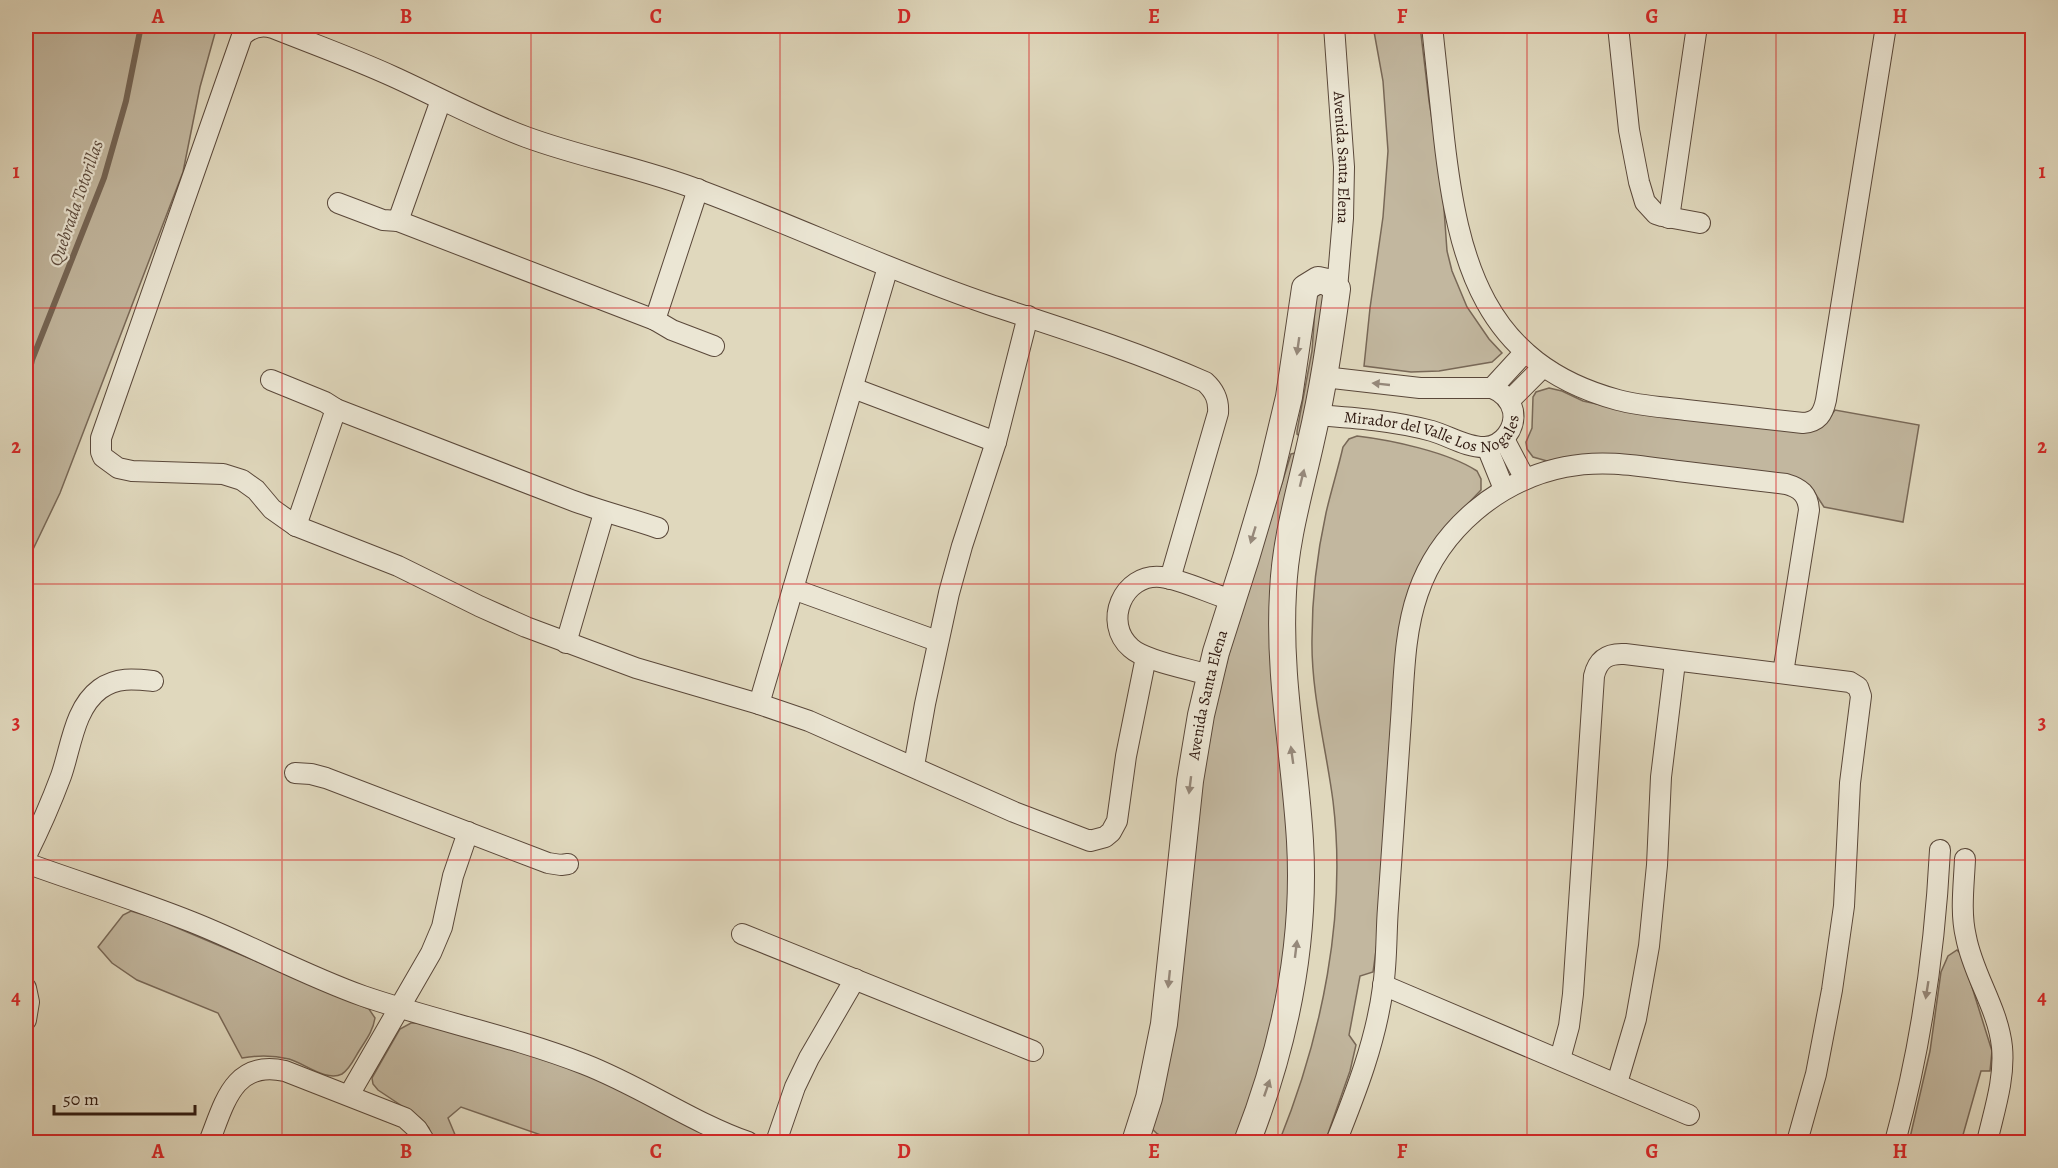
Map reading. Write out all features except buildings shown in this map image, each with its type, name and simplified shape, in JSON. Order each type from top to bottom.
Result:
[{"type":"street","points":[[1146,657],[1132,723],[1117,821],[1106,837],[1083,839],[1014,812],[809,721],[636,668],[566,643],[480,606],[398,566],[296,526],[272,509],[249,484],[232,476],[132,471],[113,465],[101,452],[103,433],[239,42],[247,31],[260,26],[273,28],[394,77],[477,117],[528,138],[633,167],[698,189],[804,230],[888,267],[1205,382],[1216,394],[1218,413],[1170,579]]},
{"type":"street","name":"Avenida Santa Elena","points":[[1247,1143],[1272,1073],[1291,985],[1297,942],[1300,843],[1283,683],[1281,629],[1290,532],[1317,415],[1337,289],[1343,218],[1344,167],[1334,26]]},
{"type":"street","points":[[1432,26],[1450,189],[1462,243],[1477,286],[1502,328],[1543,368],[1578,387],[1612,398],[1641,405],[1803,423],[1822,414],[1826,400],[1886,26]]},
{"type":"street","points":[[1618,26],[1630,136],[1645,202],[1656,214],[1700,223]]},
{"type":"street","points":[[1669,218],[1697,26]]},
{"type":"street","points":[[398,221],[441,100]]},
{"type":"street","points":[[655,320],[698,189]]},
{"type":"street","points":[[338,203],[384,220],[398,221],[655,320],[672,330],[714,346]]},
{"type":"street","points":[[759,704],[888,267]]},
{"type":"street","name":"Avenida Santa Elena","points":[[1135,1143],[1149,1098],[1164,1024],[1190,780],[1209,675],[1259,516],[1289,397],[1305,288],[1318,280],[1327,282],[1337,289]]},
{"type":"street","points":[[914,766],[937,641],[962,546],[996,442],[1028,316]]},
{"type":"street","points":[[1492,388],[1525,352]]},
{"type":"street","points":[[1509,401],[1543,368]]},
{"type":"street","name":"Mirador del Valle Los Nogales","points":[[1317,415],[1392,423],[1433,432],[1470,445],[1495,443],[1512,426],[1513,418],[1509,401],[1500,391],[1492,388],[1420,388],[1324,377]]},
{"type":"street","points":[[271,380],[325,402],[336,409],[604,513],[658,528]]},
{"type":"street","points":[[853,388],[996,442]]},
{"type":"street","points":[[296,526],[336,409]]},
{"type":"street","points":[[1495,443],[1525,479]]},
{"type":"street","points":[[1495,443],[1504,489]]},
{"type":"street","points":[[1336,1143],[1358,1089],[1369,1051],[1383,985],[1406,652],[1413,608],[1423,579],[1440,550],[1467,518],[1504,489],[1525,479],[1583,464],[1615,463],[1786,484],[1800,489],[1808,499],[1809,510],[1783,673]]},
{"type":"street","points":[[566,643],[604,513]]},
{"type":"street","points":[[1209,675],[1136,652],[1123,640],[1117,623],[1120,602],[1125,593],[1142,580],[1153,577],[1170,579],[1232,600]]},
{"type":"street","points":[[793,589],[937,641]]},
{"type":"street","points":[[1560,1059],[1569,1026],[1573,994],[1593,676],[1596,668],[1605,657],[1618,654],[1850,682],[1858,687],[1861,696],[1850,783],[1844,906],[1833,990],[1816,1074],[1797,1143]]},
{"type":"street","points":[[1617,1083],[1636,1019],[1649,946],[1657,865],[1662,767],[1675,662]]},
{"type":"street","points":[[26,856],[51,802],[80,717],[90,698],[99,690],[120,680],[153,681]]},
{"type":"street","points":[[295,773],[326,778],[548,863],[568,864]]},
{"type":"street","points":[[349,1095],[398,1007],[427,961],[442,927],[453,876],[468,831]]},
{"type":"street","points":[[1895,1143],[1917,1047],[1935,932],[1940,850]]},
{"type":"street","points":[[1965,859],[1963,909],[1965,937],[1975,969],[1995,1017],[2002,1047],[2001,1079],[1987,1143]]},
{"type":"street","points":[[26,862],[193,922],[315,977],[398,1007],[586,1065],[648,1093],[704,1124],[748,1143]]},
{"type":"street","points":[[1935,932],[1945,929],[1953,930],[1965,937]]},
{"type":"street","points":[[742,934],[1033,1051]]},
{"type":"street","points":[[776,1143],[795,1087],[808,1058],[855,979]]},
{"type":"street","points":[[1383,985],[1689,1115]]},
{"type":"street","points":[[26,988],[29,1002],[26,1020]]},
{"type":"street","points":[[209,1143],[229,1093],[238,1081],[251,1072],[262,1069],[279,1069],[405,1118],[417,1129],[425,1143]]},
{"type":"shaded area","points":[[26,26],[217,26],[200,87],[183,172],[60,493],[26,564]]},
{"type":"shaded area","points":[[1373,26],[1420,26],[1442,181],[1447,251],[1452,271],[1467,307],[1489,339],[1502,353],[1492,362],[1439,371],[1411,372],[1364,366],[1383,217],[1388,151],[1383,81]]},
{"type":"shaded area","points":[[1322,286],[1324,301],[1301,437],[1297,431],[1312,351],[1316,295]]},
{"type":"shaded area","points":[[1549,388],[1562,391],[1583,401],[1643,414],[1798,432],[1824,425],[1835,410],[1919,425],[1903,522],[1824,507],[1811,487],[1800,481],[1583,456],[1547,461],[1533,457],[1527,449],[1526,442],[1532,428],[1533,397],[1536,392]]},
{"type":"shaded area","points":[[1357,436],[1419,448],[1465,464],[1477,471],[1481,479],[1481,490],[1442,531],[1418,570],[1378,936],[1373,972],[1360,976],[1349,1035],[1356,1045],[1350,1071],[1325,1142],[1279,1142],[1308,1060],[1319,1018],[1333,931],[1337,887],[1336,844],[1333,801],[1314,680],[1313,607],[1320,544],[1330,496],[1343,447],[1349,439]]},
{"type":"shaded area","points":[[1295,453],[1297,456],[1288,833],[1289,897],[1285,954],[1264,1056],[1235,1142],[1179,1142],[1159,1135],[1151,1128],[1212,718],[1230,650],[1291,454]]},
{"type":"shaded area","points":[[131,911],[154,918],[369,1009],[375,1018],[373,1027],[352,1064],[342,1074],[329,1076],[283,1058],[254,1056],[242,1058],[218,1013],[137,980],[112,963],[98,947],[123,915]]},
{"type":"shaded area","points":[[1957,950],[1962,955],[1992,1051],[1990,1071],[1981,1071],[1961,1142],[1909,1142],[1930,1051],[1941,972],[1948,956]]},
{"type":"shaded area","points":[[411,1023],[552,1059],[601,1078],[725,1142],[561,1142],[461,1107],[448,1118],[456,1137],[442,1142],[433,1142],[429,1128],[420,1118],[378,1090],[373,1084],[372,1078],[400,1029]]},
{"type":"waterway","name":"Quebrada Totorillas","points":[[26,386],[32,360],[104,178],[126,101],[141,26]]}]
